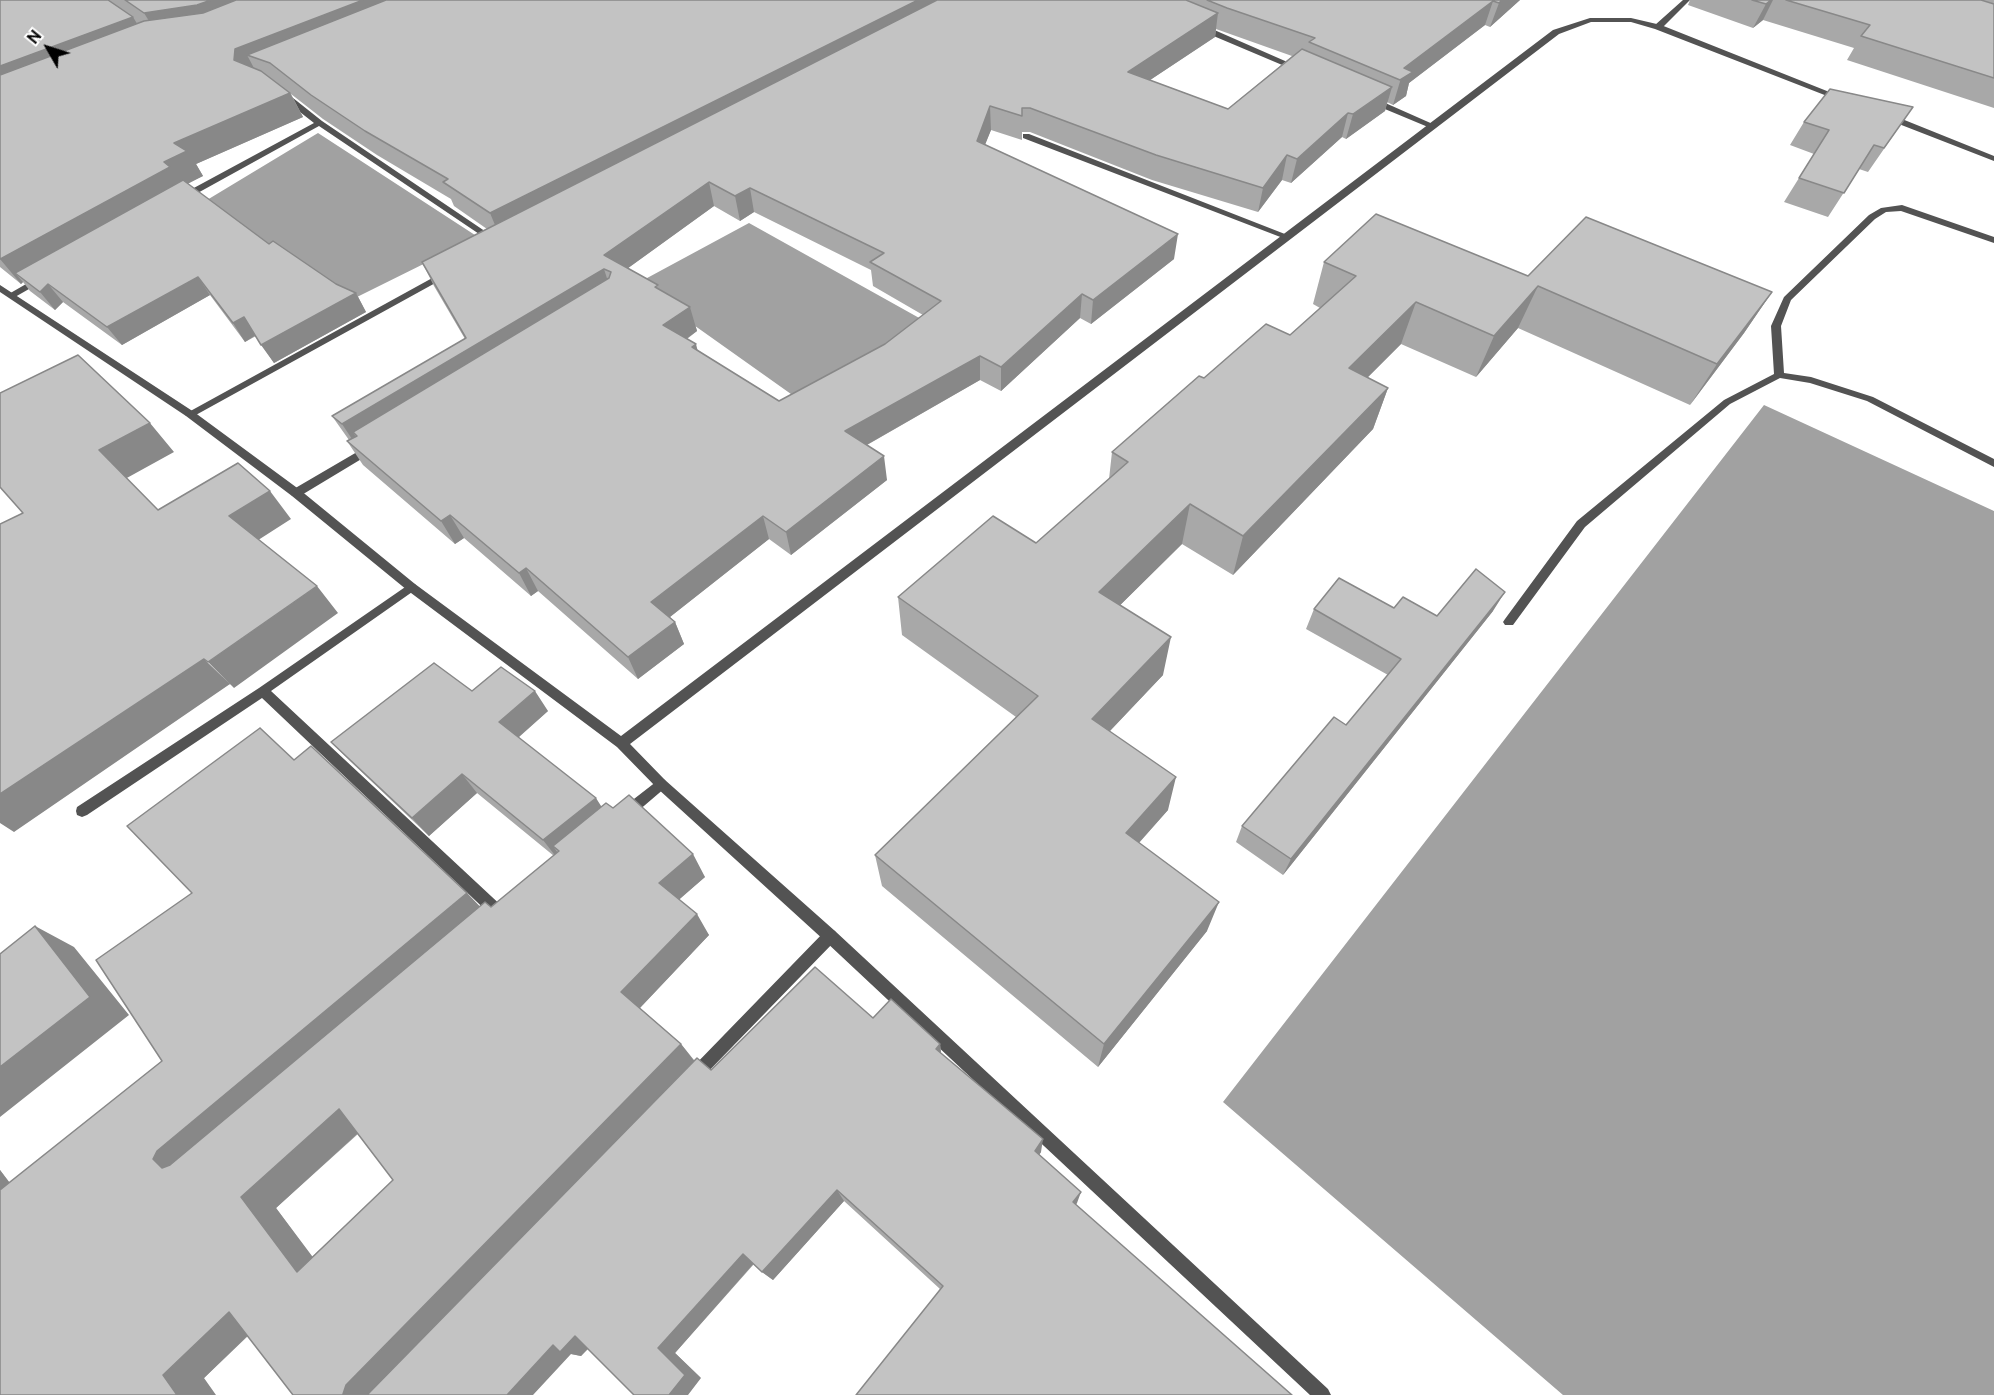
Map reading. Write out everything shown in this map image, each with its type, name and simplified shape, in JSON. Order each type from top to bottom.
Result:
[{"type":"street","points":[[1658,27],[1687,0]]},
{"type":"street","points":[[621,743],[1556,32],[1590,20],[1610,19],[1658,27],[1850,102]]},
{"type":"street","points":[[1191,23],[1300,69]]},
{"type":"street","points":[[278,91],[319,123],[500,244],[489,250]]},
{"type":"street","points":[[1366,97],[1431,125]]},
{"type":"street","points":[[1883,115],[1994,159]]},
{"type":"street","points":[[173,204],[319,123]]},
{"type":"street","points":[[1026,136],[1286,236]]},
{"type":"street","points":[[1779,375],[1776,326],[1787,299],[1872,217],[1884,210],[1902,208],[1994,240]]},
{"type":"street","points":[[190,414],[459,267]]},
{"type":"street","points":[[52,272],[6,292],[98,361],[190,414],[296,494],[411,587],[621,743],[662,784],[830,936],[1322,1395]]},
{"type":"street","points":[[1509,622],[1581,524],[1727,402],[1779,375],[1811,380],[1870,399],[1994,463]]},
{"type":"street","points":[[296,494],[378,443]]},
{"type":"street","points":[[82,811],[263,691],[411,587]]},
{"type":"street","points":[[263,691],[501,916]]},
{"type":"street","points":[[617,820],[662,784]]},
{"type":"street","points":[[682,1089],[830,936]]},
{"type":"shaded area","points":[[318,133],[478,237],[357,297],[202,203]]},
{"type":"shaded area","points":[[749,223],[930,324],[798,399],[636,284]]},
{"type":"shaded area","points":[[1764,405],[1994,511],[1994,1395],[1563,1395],[1223,1102]]},
{"type":"building","points":[[0,0],[108,0],[133,17],[0,66]]},
{"type":"building","points":[[125,0],[211,0],[197,5],[144,13]]},
{"type":"building","points":[[236,0],[363,0],[235,49],[234,60],[261,71],[290,93],[174,143],[187,151],[164,162],[170,167],[0,259],[0,75],[144,21],[203,13]]},
{"type":"building","points":[[386,0],[918,0],[490,213],[443,182],[448,179],[365,131],[311,95],[270,63],[247,55]]},
{"type":"building","points":[[937,0],[1186,0],[1218,13],[1128,72],[1228,109],[1302,49],[1392,87],[1353,114],[1348,113],[1297,159],[1287,155],[1263,188],[1156,155],[1030,108],[1022,108],[1022,116],[990,106],[977,141],[1178,234],[1093,300],[1082,294],[1001,367],[980,356],[845,431],[884,456],[786,532],[763,516],[651,602],[675,622],[628,657],[526,568],[519,573],[450,515],[441,521],[347,441],[357,436],[353,432],[609,278],[611,272],[604,269],[342,424],[332,416],[466,338],[422,262]],"holes":[[[709,182],[735,196],[750,188],[884,253],[870,262],[941,301],[885,344],[779,401],[692,347],[696,344],[663,325],[690,307],[655,287],[658,285],[604,255]]]},
{"type":"building","points":[[1207,0],[1502,0],[1499,3],[1493,1],[1404,68],[1413,72],[1400,80],[1309,42],[1315,38]]},
{"type":"building","points":[[1752,0],[1771,0],[1766,4]]},
{"type":"building","points":[[1786,0],[1981,0],[1994,4],[1994,78],[1861,36],[1870,25]]},
{"type":"building","points":[[1830,89],[1913,107],[1884,148],[1874,145],[1844,193],[1799,178],[1829,130],[1804,122]]},
{"type":"building","points":[[183,180],[269,244],[273,241],[336,284],[356,293],[261,345],[244,317],[233,323],[198,277],[107,327],[48,284],[40,292],[15,273]]},
{"type":"building","points":[[1376,214],[1528,276],[1586,217],[1772,292],[1717,364],[1538,286],[1494,336],[1416,302],[1349,368],[1388,388],[1243,536],[1190,504],[1099,592],[1171,637],[1092,719],[1176,777],[1126,833],[1219,902],[1104,1044],[875,855],[1038,696],[898,597],[993,516],[1036,543],[1128,462],[1112,452],[1199,376],[1204,378],[1266,324],[1290,335],[1356,276],[1324,262]]},
{"type":"building","points":[[78,355],[150,423],[99,450],[158,510],[238,463],[270,491],[229,516],[317,586],[208,662],[204,659],[0,794],[0,524],[23,513],[0,487],[0,393]]},
{"type":"building","points":[[1476,569],[1505,592],[1291,859],[1242,826],[1334,717],[1346,725],[1401,659],[1314,609],[1339,578],[1394,608],[1403,597],[1437,616]]},
{"type":"building","points":[[434,663],[472,691],[501,667],[535,691],[499,722],[596,798],[543,840],[462,774],[412,818],[331,742]]},
{"type":"building","points":[[260,728],[294,760],[311,746],[467,893],[157,1151],[153,1159],[162,1168],[170,1165],[485,902],[491,907],[559,851],[553,846],[606,803],[613,808],[629,795],[693,854],[659,883],[697,914],[621,992],[681,1044],[346,1385],[343,1394],[368,1394],[697,1058],[711,1070],[815,967],[873,1018],[891,999],[940,1044],[936,1049],[1043,1139],[1035,1151],[1081,1192],[1073,1202],[1292,1395],[856,1395],[943,1286],[837,1190],[762,1272],[743,1254],[658,1348],[685,1375],[669,1395],[634,1395],[575,1336],[560,1352],[553,1345],[507,1395],[293,1395],[229,1312],[163,1375],[177,1395],[0,1395],[0,1190],[162,1061],[96,960],[192,893],[127,826]],"holes":[[[339,1109],[393,1180],[297,1272],[241,1197]]]},
{"type":"building","points":[[35,926],[90,997],[0,1067],[0,954]]}]
